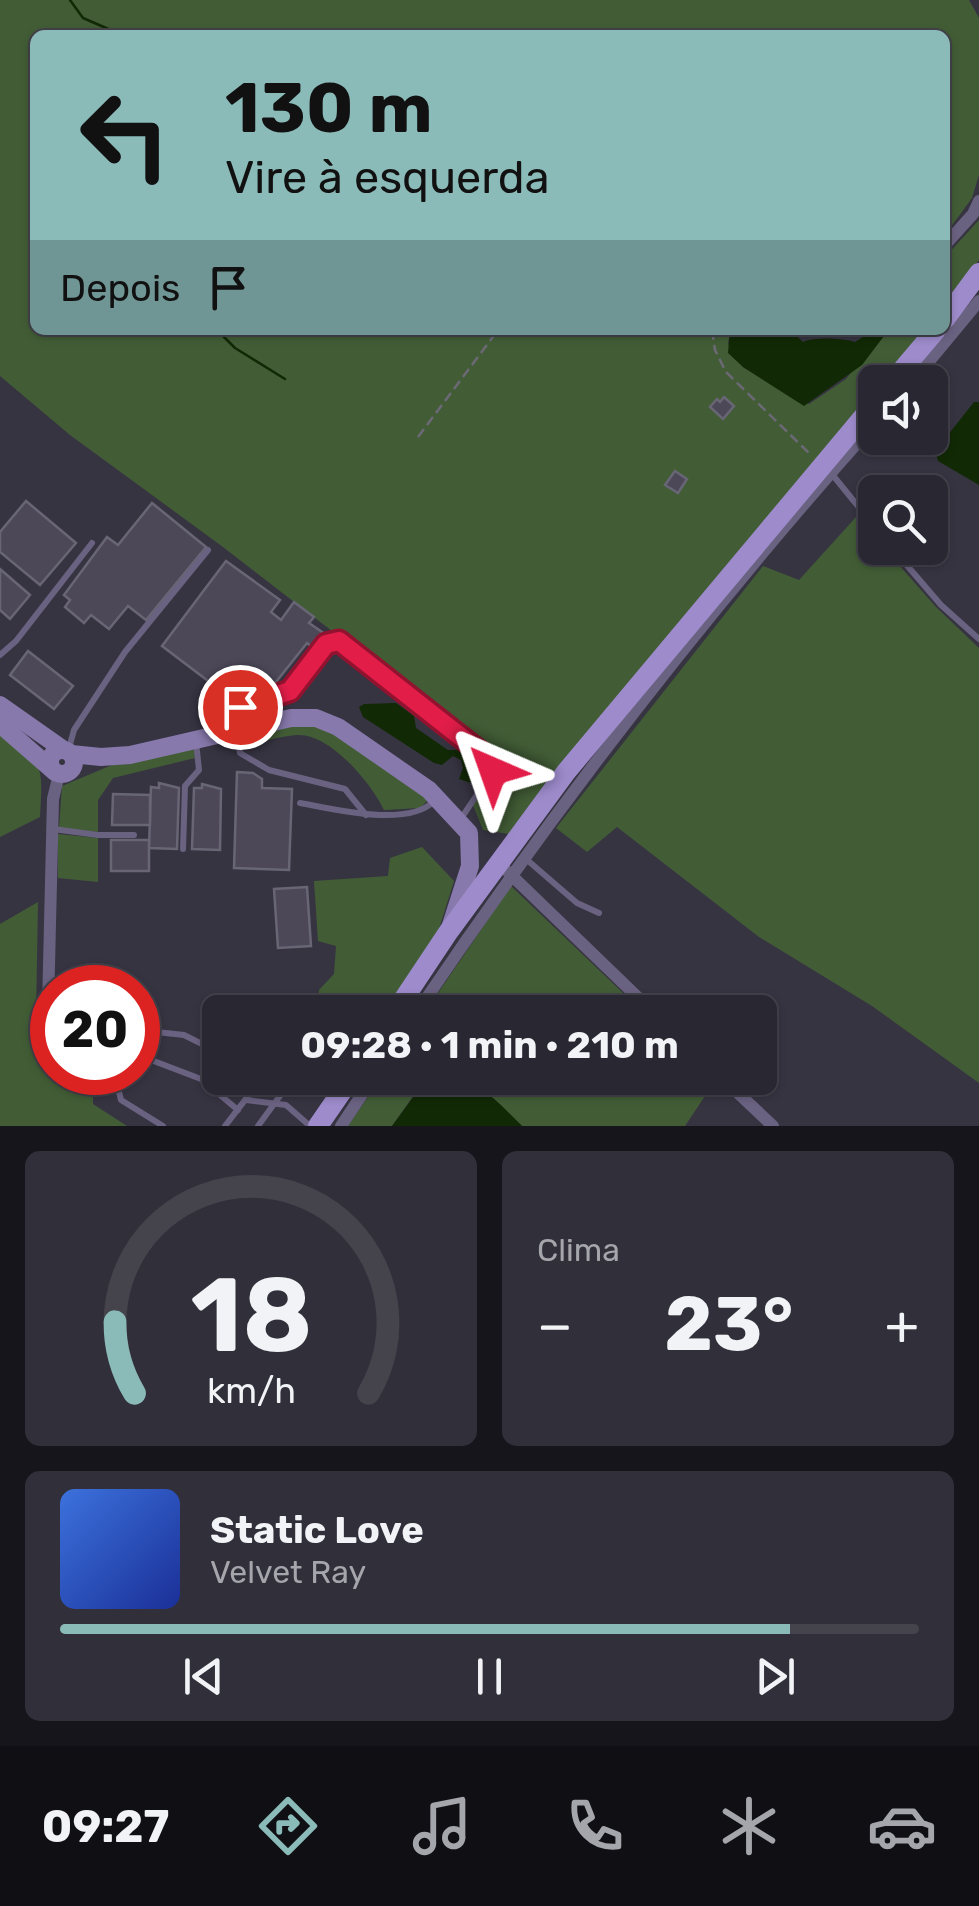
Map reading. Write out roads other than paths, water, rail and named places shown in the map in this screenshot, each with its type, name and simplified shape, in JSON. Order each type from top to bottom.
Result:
[{"type":"main road","points":[[950,312],[979,272]]},
{"type":"main road","points":[[906,365],[932,335]]},
{"type":"main road","points":[[409,995],[510,861],[566,772],[827,469],[858,427]]},
{"type":"main road","points":[[314,1126],[338,1095]]},
{"type":"street","points":[[950,240],[974,214],[979,202]]},
{"type":"street","points":[[926,365],[979,302]]},
{"type":"street","points":[[827,469],[858,440]]},
{"type":"street","points":[[0,705],[68,751],[101,757],[130,755]]},
{"type":"street","points":[[59,774],[291,718],[327,721],[437,798],[469,832],[472,855],[457,936],[426,995]]},
{"type":"street","points":[[0,724],[59,774]]},
{"type":"street","points":[[59,774],[50,766],[51,758],[68,751]]},
{"type":"street","points":[[49,965],[53,794],[59,774]]},
{"type":"street","points":[[510,861],[637,995]]},
{"type":"street","points":[[341,1126],[362,1095]]},
{"type":"street","points":[[740,1095],[773,1126]]},
{"type":"lane","points":[[827,469],[858,506]]},
{"type":"lane","points":[[0,655],[16,641],[92,543]]},
{"type":"lane","points":[[68,751],[74,730],[125,652],[208,550]]},
{"type":"lane","points":[[907,565],[941,605],[979,639]]},
{"type":"lane","points":[[366,814],[345,789],[258,766],[240,753],[234,718],[240,707],[290,691],[326,644],[339,641],[494,764],[460,820]]},
{"type":"lane","points":[[184,849],[185,786],[196,776],[200,764],[196,739]]},
{"type":"lane","points":[[300,803],[366,814],[421,811],[437,798]]},
{"type":"lane","points":[[52,829],[134,835]]},
{"type":"lane","points":[[510,861],[599,913]]},
{"type":"lane","points":[[160,1032],[184,1035],[202,1044]]},
{"type":"lane","points":[[160,1062],[202,1081]]},
{"type":"lane","points":[[121,1095],[122,1100],[163,1126]]},
{"type":"lane","points":[[222,1095],[238,1110]]},
{"type":"lane","points":[[225,1126],[250,1095]]},
{"type":"lane","points":[[258,1126],[281,1095]]},
{"type":"lane","points":[[246,1100],[295,1110],[314,1126]]},
{"type":"waterway","points":[[70,0],[83,18],[111,30]]},
{"type":"waterway","points":[[222,335],[235,348],[285,379]]}]
